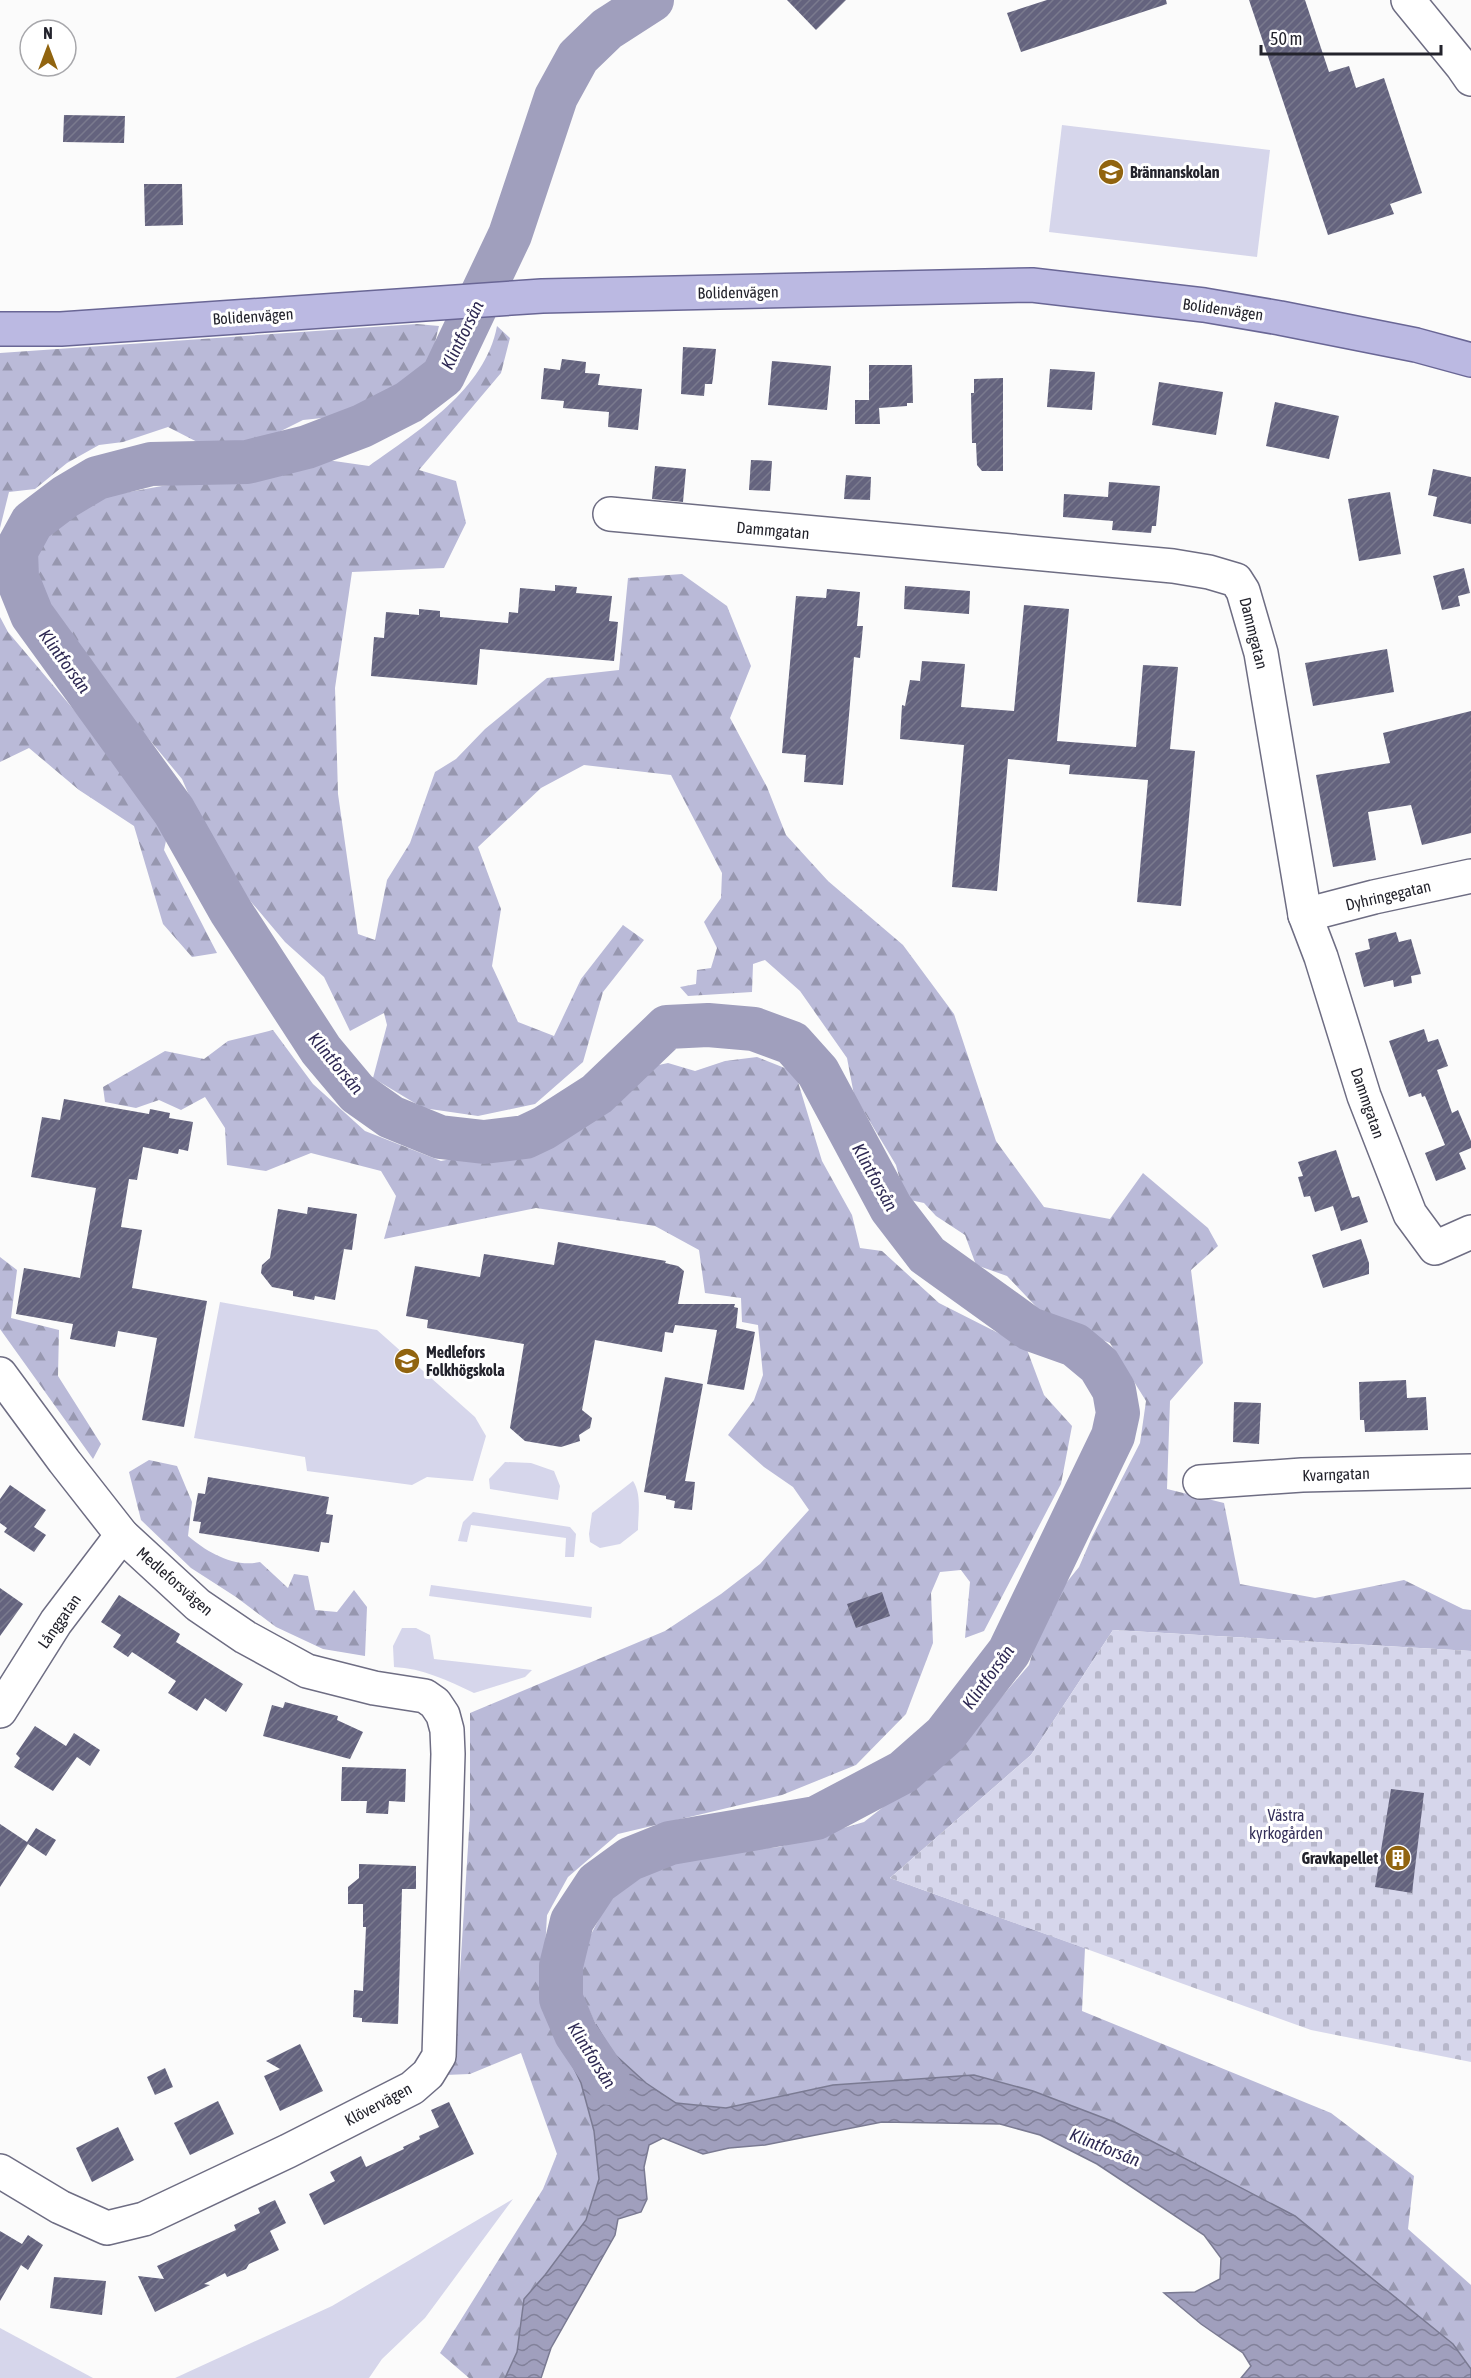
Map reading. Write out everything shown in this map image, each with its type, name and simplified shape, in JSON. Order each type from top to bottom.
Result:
[{"type":"main road","name":"Bolidenvägen","points":[[0,329],[61,329],[542,296],[1032,285],[1204,305],[1416,345],[1471,360]]},
{"type":"street","points":[[1408,0],[1471,79]]},
{"type":"street","name":"Dammgatan","points":[[610,514],[1173,566],[1209,572],[1236,580],[1243,591],[1261,653],[1305,915],[1321,957],[1364,1096],[1410,1214],[1435,1248],[1471,1232]]},
{"type":"street","name":"Dyhringegatan","points":[[1305,915],[1471,876]]},
{"type":"street","name":"Medleforsvägen","points":[[0,1374],[122,1535],[198,1605],[245,1637],[307,1671],[374,1688],[425,1696],[435,1703],[443,1715]]},
{"type":"street","name":"Kvarngatan","points":[[1200,1482],[1302,1475],[1471,1471]]},
{"type":"street","name":"Långgatan","points":[[0,1711],[56,1622],[122,1535]]},
{"type":"street","name":"Klövervägen","points":[[0,2171],[60,2207],[107,2228],[125,2224],[144,2219],[288,2151],[412,2088],[428,2074],[438,2056],[440,2032],[448,1754],[447,1730],[443,1715]]},
{"type":"green space","points":[[1062,125],[1270,150],[1257,257],[1049,232]]},
{"type":"green space","points":[[417,324],[439,326],[431,359],[400,387],[382,392],[351,415],[303,420],[251,446],[211,449],[168,427],[123,442],[99,445],[67,463],[35,489],[9,492],[0,528],[0,353]]},
{"type":"green space","points":[[497,326],[510,338],[501,373],[419,470],[456,481],[466,523],[444,568],[352,572],[335,688],[338,794],[358,934],[375,940],[387,880],[410,843],[435,772],[456,759],[485,729],[547,678],[619,670],[628,578],[682,574],[727,606],[751,666],[730,718],[767,787],[786,835],[828,881],[903,945],[954,1014],[996,1141],[1044,1207],[1110,1219],[1143,1173],[1208,1228],[1218,1246],[1191,1270],[1203,1363],[1170,1401],[1167,1489],[1224,1503],[1240,1584],[1315,1598],[1404,1580],[1463,1609],[1471,1610],[1471,1651],[1113,1630],[1031,1755],[890,1878],[1085,1948],[1082,2011],[1331,2113],[1414,2176],[1408,2229],[1471,2285],[1471,2369],[1453,2344],[1295,2216],[1117,2123],[1033,2091],[974,2075],[833,2085],[726,2108],[676,2103],[646,2083],[612,2052],[596,2025],[577,1983],[588,1940],[618,1883],[690,1855],[779,1847],[864,1822],[919,1779],[976,1727],[1029,1665],[1046,1608],[1079,1567],[1140,1443],[1146,1401],[1110,1343],[1047,1318],[1007,1276],[976,1265],[965,1235],[936,1216],[924,1203],[905,1199],[896,1165],[854,1095],[847,1058],[800,991],[765,960],[753,964],[752,992],[688,996],[680,987],[696,984],[697,970],[711,968],[717,948],[704,922],[721,898],[722,873],[671,775],[584,765],[541,788],[478,847],[501,909],[492,966],[518,1022],[554,1036],[581,979],[623,925],[644,940],[603,992],[583,1062],[535,1104],[478,1116],[423,1108],[373,1078],[387,1025],[384,1013],[350,1031],[324,977],[285,942],[236,884],[209,841],[182,779],[134,721],[34,589],[31,547],[58,517],[107,496],[162,486],[262,473],[320,459],[369,466],[428,423],[464,389],[479,370],[490,349]]},
{"type":"green space","points":[[0,617],[8,632],[118,762],[169,827],[164,850],[217,953],[192,957],[163,924],[134,826],[79,790],[29,748],[0,762]]},
{"type":"green space","points":[[273,1030],[313,1084],[365,1131],[441,1161],[516,1146],[527,1152],[539,1151],[555,1137],[598,1114],[640,1069],[668,1063],[695,1071],[725,1061],[757,1057],[795,1072],[822,1161],[852,1215],[860,1248],[882,1251],[939,1303],[1026,1347],[1044,1395],[1072,1426],[1061,1484],[984,1631],[965,1638],[970,1582],[961,1570],[940,1572],[931,1593],[933,1643],[906,1714],[856,1765],[782,1795],[618,1834],[568,1877],[547,1915],[543,1983],[561,2041],[581,2083],[594,2131],[599,2179],[586,2220],[524,2299],[517,2352],[505,2378],[469,2378],[440,2353],[543,2189],[557,2154],[521,2053],[470,2074],[445,2075],[460,1972],[470,1815],[470,1713],[665,1631],[721,1594],[760,1564],[809,1510],[793,1487],[764,1467],[728,1435],[754,1400],[763,1375],[758,1325],[742,1322],[741,1298],[705,1293],[699,1250],[655,1226],[536,1208],[384,1239],[396,1196],[381,1171],[311,1153],[266,1171],[227,1165],[225,1128],[205,1097],[181,1110],[159,1100],[136,1108],[105,1102],[103,1087],[165,1051],[204,1059],[228,1041]]},
{"type":"green space","points":[[0,1257],[17,1270],[11,1318],[59,1330],[58,1376],[101,1444],[93,1459],[0,1329]]},
{"type":"green space","points":[[220,1302],[377,1330],[475,1417],[486,1436],[473,1481],[427,1477],[412,1485],[307,1471],[305,1457],[194,1438]]},
{"type":"green space","points":[[149,1460],[177,1466],[192,1502],[188,1536],[204,1548],[231,1561],[260,1562],[288,1588],[294,1574],[308,1576],[315,1610],[337,1612],[354,1590],[367,1607],[365,1656],[323,1649],[276,1627],[236,1597],[191,1568],[141,1520],[129,1472]]},
{"type":"green space","points":[[505,1462],[531,1463],[554,1471],[560,1486],[558,1500],[490,1489],[489,1479]]},
{"type":"green space","points":[[633,1481],[639,1498],[638,1530],[620,1544],[600,1548],[590,1542],[592,1513]]},
{"type":"green space","points":[[473,1512],[570,1527],[576,1534],[574,1557],[565,1557],[566,1538],[471,1525],[467,1542],[458,1541],[463,1522]]},
{"type":"green space","points":[[431,1585],[592,1607],[591,1618],[429,1596]]},
{"type":"green space","points":[[402,1628],[416,1628],[430,1635],[434,1659],[532,1670],[525,1677],[474,1693],[425,1673],[394,1667],[393,1646]]},
{"type":"green space","name":"Västra kyrkogården","points":[[1113,1630],[1471,1651],[1471,2062],[1311,2030],[890,1878],[1031,1755]]},
{"type":"green space","points":[[513,2199],[425,2318],[382,2359],[369,2378],[175,2378],[332,2306]]},
{"type":"green space","points":[[0,2328],[93,2378],[0,2378]]},
{"type":"water","points":[[596,2025],[612,2052],[646,2083],[676,2103],[726,2108],[833,2085],[974,2075],[1033,2091],[1117,2123],[1295,2216],[1453,2344],[1471,2369],[1471,2378],[1241,2378],[1251,2366],[1243,2353],[1201,2324],[1164,2293],[1195,2292],[1220,2279],[1221,2258],[1204,2235],[1097,2164],[1040,2135],[1000,2124],[882,2122],[765,2145],[729,2148],[703,2154],[663,2138],[649,2145],[644,2167],[647,2199],[641,2212],[618,2219],[615,2235],[551,2348],[541,2378],[505,2378],[517,2352],[524,2299],[586,2220],[599,2179],[594,2131],[581,2083],[561,2041]]},
{"type":"building","points":[[787,0],[846,0],[816,30]]},
{"type":"building","points":[[1047,0],[1166,0],[1167,4],[1021,52],[1007,13]]},
{"type":"building","points":[[1249,0],[1305,0],[1329,72],[1349,66],[1356,88],[1384,78],[1422,193],[1390,204],[1394,214],[1328,235]]},
{"type":"building","points":[[64,115],[125,116],[124,143],[63,142]]},
{"type":"building","points":[[144,184],[182,184],[183,225],[145,226]]},
{"type":"building","points":[[683,347],[716,349],[712,384],[705,384],[704,396],[681,394]]},
{"type":"building","points":[[562,359],[586,362],[585,373],[600,374],[598,385],[642,389],[638,430],[608,427],[609,412],[563,408],[564,401],[541,399],[544,368],[560,370]]},
{"type":"building","points":[[772,361],[831,366],[827,410],[768,405]]},
{"type":"building","points":[[869,365],[912,365],[913,403],[907,403],[907,406],[879,408],[880,424],[855,424],[855,400],[869,400]]},
{"type":"building","points":[[1050,369],[1095,372],[1092,410],[1047,407]]},
{"type":"building","points":[[1003,378],[1003,471],[982,471],[977,465],[976,443],[972,443],[971,393],[974,393],[974,379]]},
{"type":"building","points":[[1159,382],[1223,392],[1216,435],[1152,425]]},
{"type":"building","points":[[1275,402],[1339,416],[1329,459],[1266,446]]},
{"type":"building","points":[[751,460],[772,461],[770,491],[749,490]]},
{"type":"building","points":[[655,466],[686,469],[683,502],[652,499]]},
{"type":"building","points":[[1433,469],[1471,477],[1471,524],[1433,516],[1437,497],[1428,495]]},
{"type":"building","points":[[846,475],[871,477],[870,500],[844,499]]},
{"type":"building","points":[[1109,482],[1160,486],[1156,526],[1152,526],[1151,533],[1112,530],[1113,521],[1063,517],[1064,494],[1108,497]]},
{"type":"building","points":[[1390,492],[1401,554],[1359,561],[1348,499]]},
{"type":"building","points":[[1464,568],[1470,593],[1458,596],[1460,606],[1442,610],[1433,576]]},
{"type":"building","points":[[555,585],[577,587],[576,593],[612,596],[609,621],[618,622],[614,661],[480,649],[477,685],[371,676],[374,637],[384,638],[386,612],[419,615],[419,609],[440,611],[440,617],[508,623],[509,612],[518,613],[520,588],[555,591]]},
{"type":"building","points":[[905,586],[970,591],[969,614],[904,609]]},
{"type":"building","points":[[827,589],[860,592],[857,626],[863,626],[860,658],[854,657],[843,785],[804,782],[806,755],[782,753],[796,596],[826,598]]},
{"type":"building","points":[[1024,605],[1069,609],[1057,741],[1136,747],[1143,665],[1178,667],[1170,749],[1195,751],[1181,906],[1137,902],[1148,780],[1069,774],[1070,765],[1008,759],[997,891],[952,887],[964,745],[900,739],[902,705],[905,706],[910,680],[920,681],[922,661],[965,664],[961,707],[1014,711]]},
{"type":"building","points":[[1387,649],[1394,692],[1313,706],[1305,663]]},
{"type":"building","points":[[1471,711],[1471,833],[1422,845],[1411,805],[1368,812],[1376,860],[1333,867],[1316,775],[1390,763],[1383,733]]},
{"type":"building","points":[[1396,932],[1399,942],[1411,939],[1421,974],[1411,976],[1412,983],[1394,987],[1393,980],[1364,987],[1355,953],[1370,949],[1368,939]]},
{"type":"building","points":[[1424,1029],[1428,1042],[1438,1039],[1448,1066],[1437,1070],[1452,1113],[1458,1110],[1471,1141],[1471,1148],[1459,1153],[1466,1169],[1436,1181],[1425,1153],[1445,1145],[1425,1096],[1422,1097],[1421,1093],[1409,1097],[1389,1041]]},
{"type":"building","points":[[64,1099],[149,1114],[150,1109],[170,1113],[169,1118],[193,1122],[188,1151],[179,1149],[178,1154],[143,1147],[137,1180],[129,1179],[121,1227],[142,1230],[132,1288],[207,1301],[184,1427],[142,1420],[157,1338],[118,1331],[115,1347],[70,1339],[73,1324],[16,1314],[24,1268],[80,1278],[96,1188],[31,1177],[42,1117],[60,1120]]},
{"type":"building","points":[[1336,1150],[1352,1198],[1359,1196],[1368,1222],[1341,1231],[1333,1206],[1315,1212],[1310,1196],[1304,1197],[1298,1177],[1303,1176],[1298,1162]]},
{"type":"building","points":[[308,1207],[357,1214],[352,1250],[344,1249],[335,1300],[315,1296],[314,1300],[293,1296],[293,1291],[272,1287],[261,1273],[262,1265],[270,1258],[278,1209],[307,1214]]},
{"type":"building","points":[[1361,1239],[1369,1263],[1369,1274],[1323,1288],[1312,1255]]},
{"type":"building","points":[[558,1242],[666,1261],[665,1263],[678,1266],[684,1271],[678,1304],[735,1304],[734,1307],[738,1308],[736,1328],[755,1332],[744,1390],[707,1384],[717,1330],[675,1325],[673,1333],[665,1332],[662,1352],[595,1340],[582,1410],[592,1418],[590,1428],[579,1435],[580,1441],[561,1447],[525,1441],[510,1428],[524,1344],[427,1328],[428,1320],[406,1316],[415,1266],[480,1277],[484,1254],[554,1265]]},
{"type":"building","points":[[665,1377],[703,1384],[685,1481],[695,1482],[692,1510],[674,1508],[675,1501],[666,1499],[666,1496],[644,1492]]},
{"type":"building","points":[[1406,1380],[1407,1398],[1426,1397],[1428,1430],[1365,1432],[1364,1420],[1360,1420],[1359,1382]]},
{"type":"building","points":[[1234,1402],[1261,1403],[1259,1444],[1233,1442]]},
{"type":"building","points":[[208,1477],[329,1497],[326,1514],[333,1515],[329,1543],[321,1542],[319,1552],[199,1533],[201,1522],[193,1521],[198,1493],[205,1494]]},
{"type":"building","points":[[10,1485],[46,1510],[34,1527],[46,1535],[34,1552],[4,1532],[7,1528],[0,1523],[0,1499]]},
{"type":"building","points":[[0,1588],[23,1604],[0,1636]]},
{"type":"building","points":[[882,1592],[890,1616],[856,1628],[847,1604]]},
{"type":"building","points":[[119,1595],[180,1634],[176,1642],[243,1684],[226,1712],[205,1698],[197,1711],[168,1693],[176,1681],[132,1652],[128,1657],[113,1647],[121,1635],[101,1622]]},
{"type":"building","points":[[285,1702],[338,1716],[337,1720],[363,1732],[350,1759],[263,1736],[272,1705],[283,1708]]},
{"type":"building","points":[[35,1726],[66,1746],[74,1733],[100,1750],[90,1766],[77,1757],[53,1791],[14,1767],[20,1758],[16,1754]]},
{"type":"building","points":[[342,1767],[406,1769],[405,1802],[389,1801],[388,1814],[366,1813],[367,1801],[341,1801]]},
{"type":"building","name":"Gravkapellet","points":[[1391,1789],[1424,1793],[1412,1893],[1375,1887]]},
{"type":"building","points":[[0,1824],[27,1842],[36,1828],[56,1840],[46,1856],[28,1844],[0,1887]]},
{"type":"building","points":[[359,1864],[416,1866],[416,1889],[402,1889],[398,2024],[362,2022],[362,2018],[353,2017],[354,1990],[363,1991],[366,1927],[363,1927],[363,1904],[348,1904],[348,1887],[359,1878]]},
{"type":"building","points":[[300,2044],[323,2091],[280,2111],[264,2076],[280,2069],[266,2061]]},
{"type":"building","points":[[165,2068],[173,2087],[155,2095],[147,2077]]},
{"type":"building","points":[[218,2101],[234,2134],[190,2155],[174,2123]]},
{"type":"building","points":[[449,2102],[474,2154],[324,2225],[309,2194],[335,2181],[330,2172],[361,2156],[366,2167],[404,2149],[403,2147],[420,2139],[419,2136],[439,2127],[431,2110]]},
{"type":"building","points":[[118,2127],[134,2160],[92,2182],[76,2148]]},
{"type":"building","points":[[275,2200],[286,2223],[270,2231],[279,2250],[249,2264],[246,2269],[227,2277],[225,2273],[204,2284],[210,2285],[155,2312],[138,2276],[164,2279],[157,2266],[236,2230],[234,2225],[260,2213],[258,2208]]},
{"type":"building","points":[[0,2231],[22,2244],[28,2235],[43,2245],[28,2270],[21,2265],[0,2301]]},
{"type":"building","points":[[54,2277],[106,2281],[102,2315],[50,2308]]},
{"type":"waterway","name":"Klintforsån","points":[[609,2083],[576,2034],[561,1999],[561,1966],[572,1921],[597,1883],[630,1859],[670,1843],[816,1818],[903,1772],[945,1735],[1009,1652],[1113,1436],[1118,1413],[1114,1390],[1099,1365],[1075,1345],[1030,1329],[927,1255],[891,1208],[818,1072],[792,1043],[754,1029],[708,1025],[667,1027],[597,1094],[544,1128],[525,1137],[484,1142],[440,1137],[391,1117],[357,1093],[321,1050],[230,910],[174,811],[32,615],[17,578],[16,551],[32,522],[65,497],[97,478],[151,464],[247,462],[307,447],[362,426],[409,402],[443,376],[510,235],[556,97],[578,57],[607,29],[652,0]]},
{"type":"place","name":"Brännanskolan","points":[[1111,172]]},
{"type":"place","name":"Medlefors Folkhögskola","points":[[407,1361]]},
{"type":"place","name":"Gravkapellet","points":[[1398,1858]]}]
